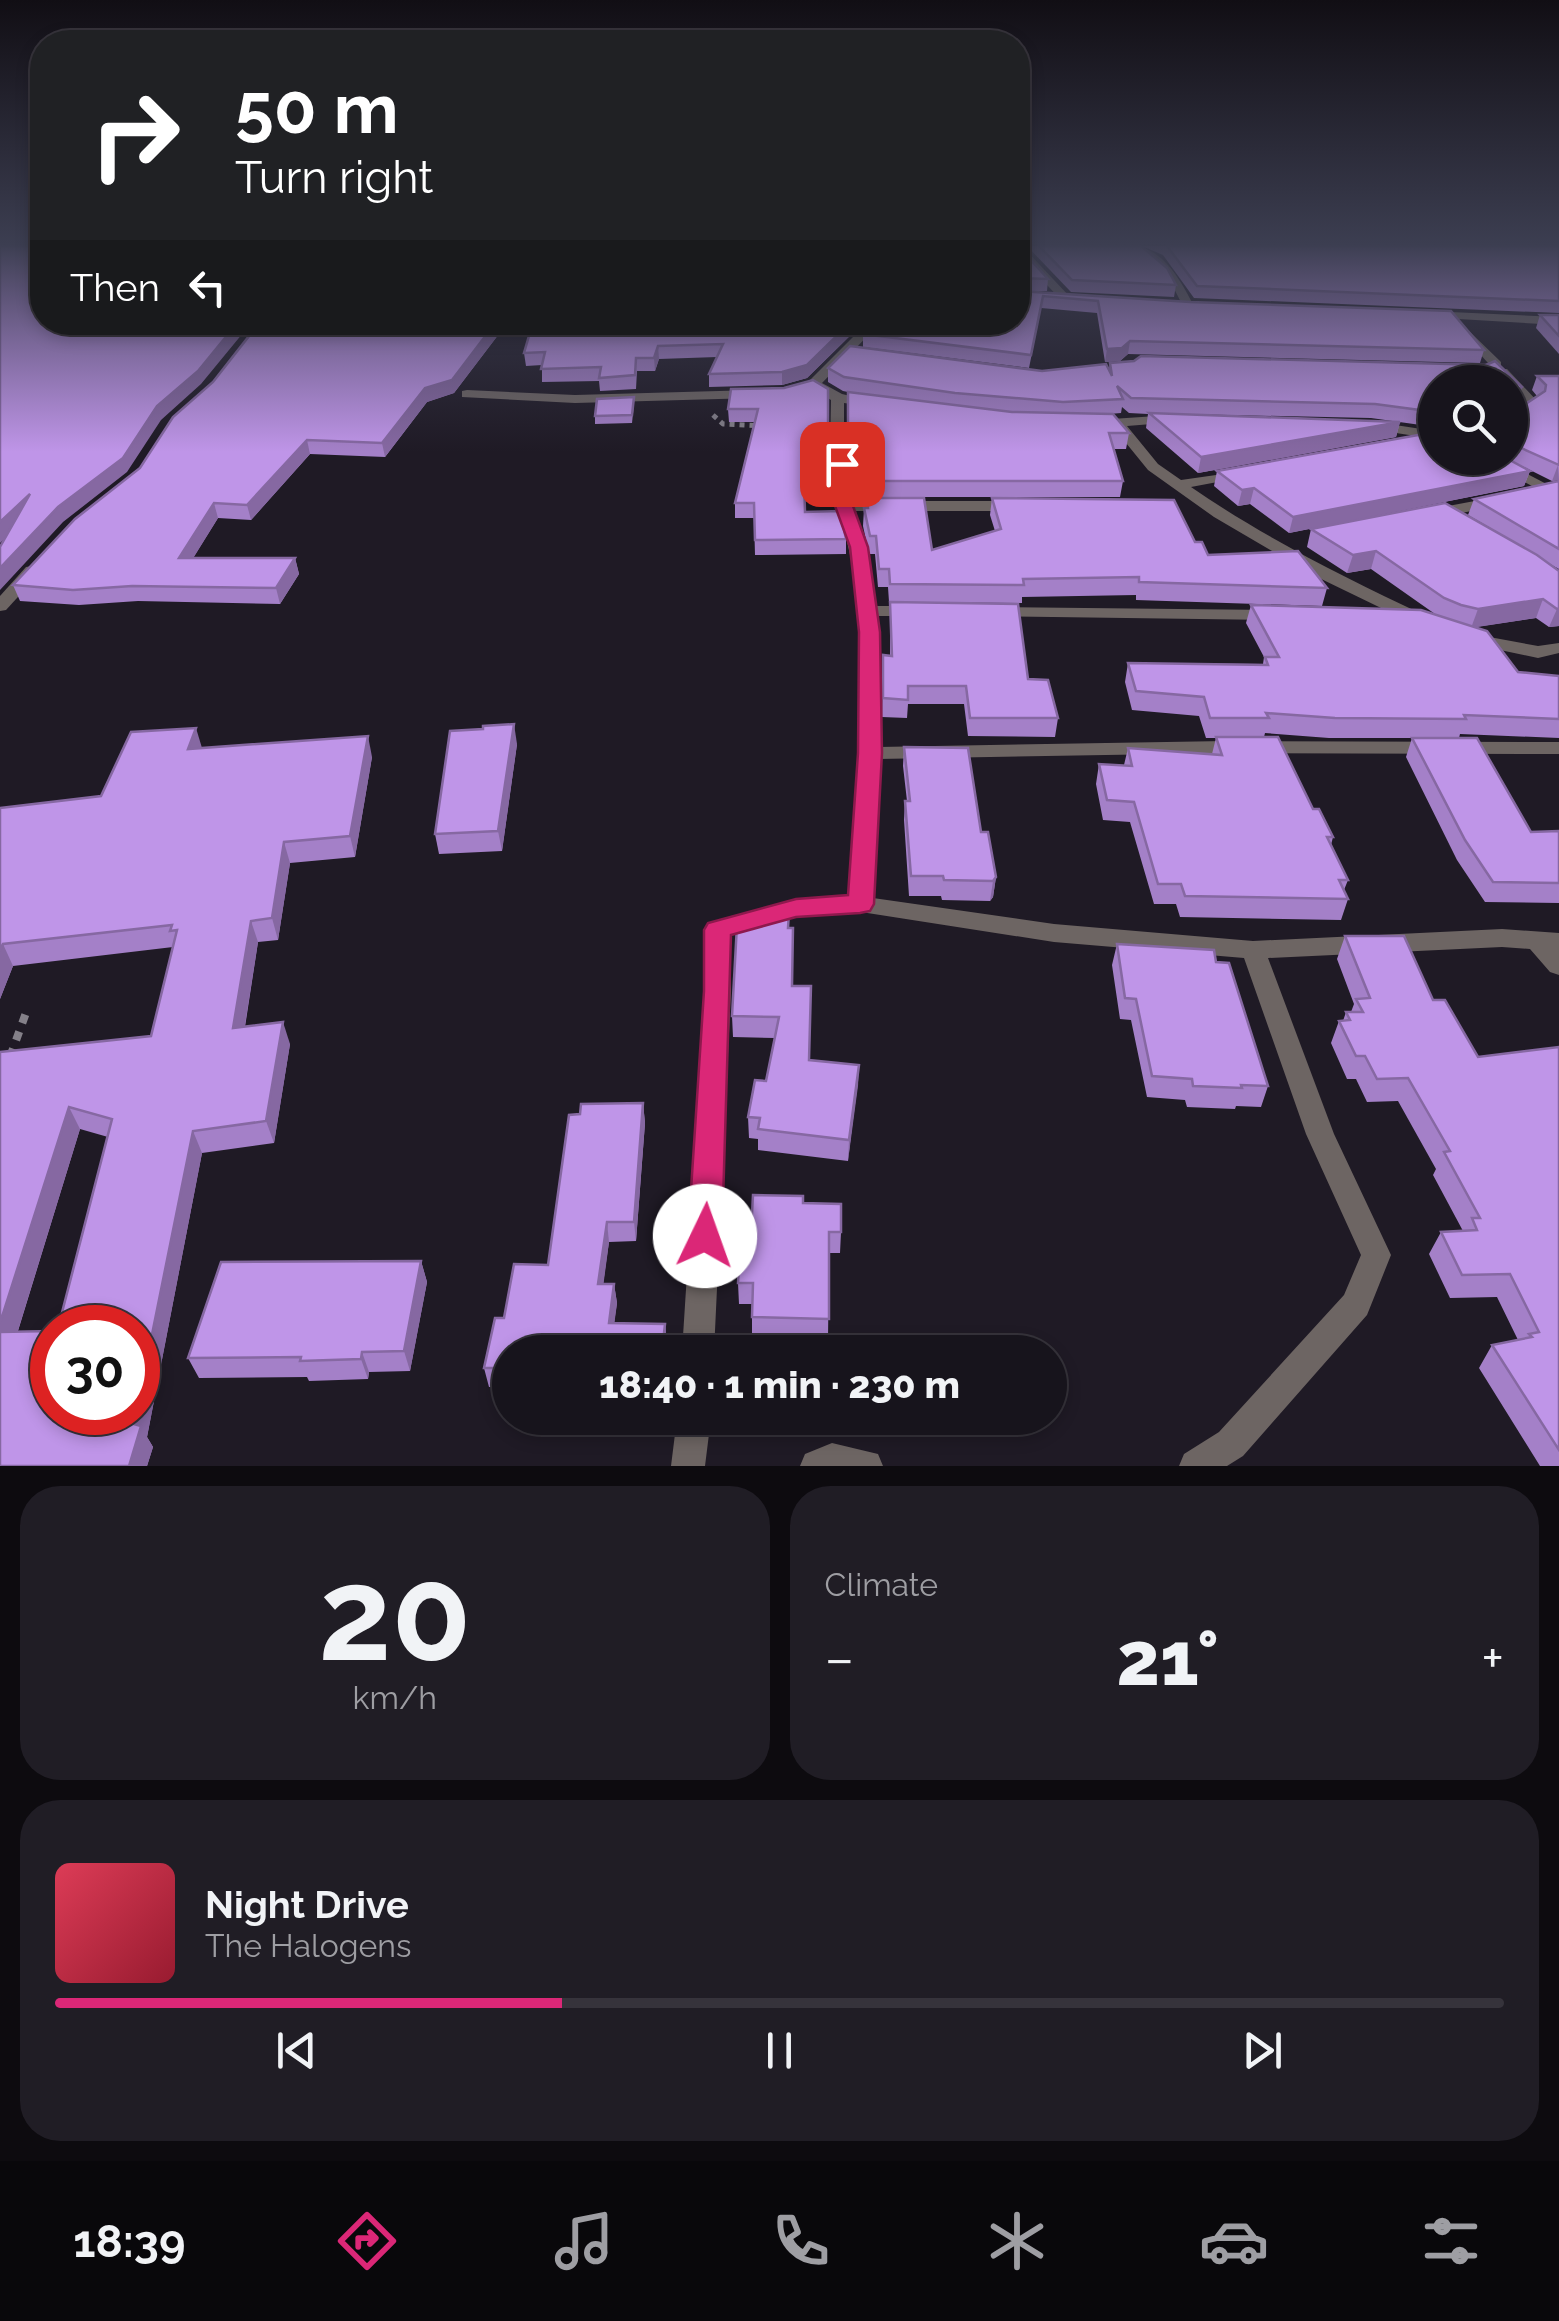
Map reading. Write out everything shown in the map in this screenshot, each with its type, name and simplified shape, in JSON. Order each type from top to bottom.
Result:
[{"type":"street","points":[[1422,314],[1559,321]]},
{"type":"street","points":[[1452,316],[1496,365]]},
{"type":"street","points":[[784,393],[814,384],[863,335]]},
{"type":"street","points":[[845,352],[864,355]]},
{"type":"street","points":[[814,384],[838,398],[896,407]]},
{"type":"street","points":[[467,394],[582,401],[767,394]]},
{"type":"street","points":[[838,398],[834,421],[844,506],[859,547],[868,611],[870,753],[860,904]]},
{"type":"street","points":[[1079,424],[1186,419]]},
{"type":"street","points":[[1117,423],[1153,468],[1321,572],[1410,616],[1448,630],[1538,652],[1559,648]]},
{"type":"street","points":[[1352,427],[1418,430]]},
{"type":"street","points":[[1398,445],[1418,440]]},
{"type":"street","points":[[1178,485],[1251,472]]},
{"type":"street","points":[[1524,475],[1554,489]]},
{"type":"street","points":[[1406,519],[1554,489]]},
{"type":"street","points":[[844,506],[1036,506]]},
{"type":"street","points":[[1171,506],[1210,506]]},
{"type":"street","points":[[1443,512],[1474,528]]},
{"type":"street","points":[[1278,544],[1296,541]]},
{"type":"street","points":[[0,606],[48,554]]},
{"type":"street","points":[[868,611],[926,612]]},
{"type":"street","points":[[965,612],[1294,615]]},
{"type":"street","points":[[1371,616],[1410,616]]},
{"type":"street","points":[[870,753],[1226,747],[1559,748]]},
{"type":"street","points":[[699,1335],[718,930],[796,908],[860,904],[1054,932],[1253,950],[1502,938],[1549,942],[1559,966]]},
{"type":"street","points":[[1196,1466],[1231,1444],[1356,1306],[1376,1255],[1320,1134],[1253,950]]},
{"type":"street","points":[[688,1466],[692,1435]]},
{"type":"street","points":[[817,1466],[832,1460],[866,1466]]},
{"type":"path","points":[[693,397],[723,424],[776,427]]},
{"type":"path","points":[[5,1071],[27,1010]]},
{"type":"building","points":[[0,314],[30,314],[30,335],[227,335],[198,371],[157,406],[123,458],[58,507],[0,568],[0,547],[30,494],[0,522]]},
{"type":"building","points":[[1030,314],[1039,314],[1031,355],[871,335],[1030,335]]},
{"type":"building","points":[[1101,314],[1454,314],[1484,350],[1130,341],[1122,348],[1107,349]]},
{"type":"building","points":[[1540,315],[1559,315],[1559,336]]},
{"type":"building","points":[[250,335],[486,335],[452,380],[425,388],[382,443],[307,440],[247,505],[214,503],[179,558],[295,558],[276,588],[132,586],[73,590],[13,585],[75,519],[140,468],[173,417],[213,382]]},
{"type":"building","points":[[529,335],[838,335],[807,365],[782,372],[709,374],[723,344],[658,346],[654,358],[636,358],[635,375],[599,378],[601,367],[541,369],[545,352],[524,353]]},
{"type":"building","points":[[850,346],[1042,371],[1106,364],[1112,376],[1110,363],[1134,361],[1141,356],[1486,365],[1418,365],[1418,410],[1375,404],[1131,398],[1117,386],[1123,399],[1063,402],[955,393],[844,377],[828,368]]},
{"type":"building","points":[[1537,376],[1559,376],[1559,465],[1528,451],[1528,402],[1545,391],[1546,385]]},
{"type":"building","points":[[813,380],[828,389],[828,443],[803,443],[805,512],[840,511],[846,539],[755,540],[754,503],[735,503],[758,409],[728,409],[731,389],[784,388]]},
{"type":"building","points":[[848,392],[1012,412],[1113,414],[1129,433],[1109,433],[1123,481],[866,481],[861,441],[850,441],[848,433]]},
{"type":"building","points":[[634,397],[632,415],[595,416],[597,399]]},
{"type":"building","points":[[1149,413],[1400,422],[1201,457]]},
{"type":"building","points":[[1418,435],[1418,475],[1509,475],[1293,517],[1254,488],[1242,490],[1217,471]]},
{"type":"building","points":[[1559,481],[1559,549],[1474,499]]},
{"type":"building","points":[[867,498],[924,498],[932,550],[1001,529],[992,498],[1174,500],[1195,542],[1202,542],[1208,555],[1298,551],[1327,588],[1139,582],[1139,577],[1023,579],[1024,585],[890,584],[889,569],[879,569],[876,536],[870,536],[864,508],[868,508]]},
{"type":"building","points":[[1445,503],[1559,571],[1559,608],[1543,599],[1478,609],[1461,605],[1444,598],[1376,551],[1353,555],[1311,529]]},
{"type":"building","points":[[890,602],[1018,604],[1028,679],[1048,680],[1058,718],[970,718],[966,686],[908,686],[908,700],[883,698],[883,655],[892,656]]},
{"type":"building","points":[[1251,605],[1421,610],[1487,631],[1518,672],[1559,676],[1559,719],[1464,715],[1466,719],[1335,718],[1266,713],[1269,718],[1210,718],[1204,697],[1136,691],[1128,663],[1268,665],[1265,657],[1279,657]]},
{"type":"building","points":[[514,724],[498,831],[435,834],[450,731]]},
{"type":"building","points":[[196,728],[188,749],[368,736],[350,836],[284,842],[272,918],[251,921],[233,1028],[283,1022],[266,1121],[193,1131],[158,1305],[64,1305],[112,1119],[69,1107],[0,1323],[0,1052],[151,1036],[177,930],[170,931],[172,925],[3,944],[0,951],[0,808],[101,796],[131,732]]},
{"type":"building","points":[[1216,737],[1278,737],[1313,809],[1319,809],[1333,837],[1327,837],[1348,880],[1339,880],[1348,899],[1185,896],[1181,884],[1158,884],[1134,802],[1107,800],[1099,764],[1132,766],[1128,748],[1222,755]]},
{"type":"building","points":[[1412,738],[1477,738],[1531,832],[1559,831],[1559,883],[1493,882],[1465,840]]},
{"type":"building","points":[[904,747],[968,748],[981,832],[988,832],[996,877],[993,881],[911,876],[905,801],[910,801]]},
{"type":"building","points":[[758,911],[789,911],[788,928],[793,928],[792,986],[811,986],[809,1060],[859,1065],[849,1140],[758,1129],[760,1118],[748,1117],[755,1080],[766,1081],[779,1017],[732,1016],[737,925],[757,926]]},
{"type":"building","points":[[1345,936],[1404,936],[1433,1000],[1445,1000],[1478,1057],[1559,1047],[1559,1450],[1492,1345],[1539,1332],[1510,1274],[1462,1275],[1441,1232],[1477,1230],[1472,1218],[1480,1218],[1444,1152],[1450,1151],[1408,1078],[1377,1079],[1365,1056],[1356,1056],[1339,1021],[1350,1020],[1346,1012],[1363,1012],[1356,999],[1370,998]]},
{"type":"building","points":[[1117,944],[1214,950],[1216,962],[1229,963],[1268,1086],[1193,1086],[1192,1079],[1152,1076],[1136,999],[1125,998]]},
{"type":"building","points":[[643,1103],[634,1222],[607,1222],[598,1284],[614,1284],[609,1323],[665,1324],[664,1335],[492,1335],[492,1368],[484,1368],[495,1318],[504,1318],[514,1264],[548,1265],[569,1115],[580,1114],[581,1104]]},
{"type":"building","points":[[753,1195],[803,1196],[803,1203],[841,1204],[841,1232],[829,1232],[829,1319],[752,1317],[753,1283],[738,1283],[740,1249],[750,1250]]},
{"type":"building","points":[[421,1261],[404,1351],[362,1352],[361,1359],[300,1361],[301,1357],[188,1358],[221,1262]]},
{"type":"building","points":[[30,1331],[30,1435],[138,1435],[129,1466],[0,1466],[0,1332]]},
{"type":"route","points":[[705,1236],[718,930],[796,908],[860,904],[870,753],[870,632],[859,547],[844,506],[842,464]]}]
